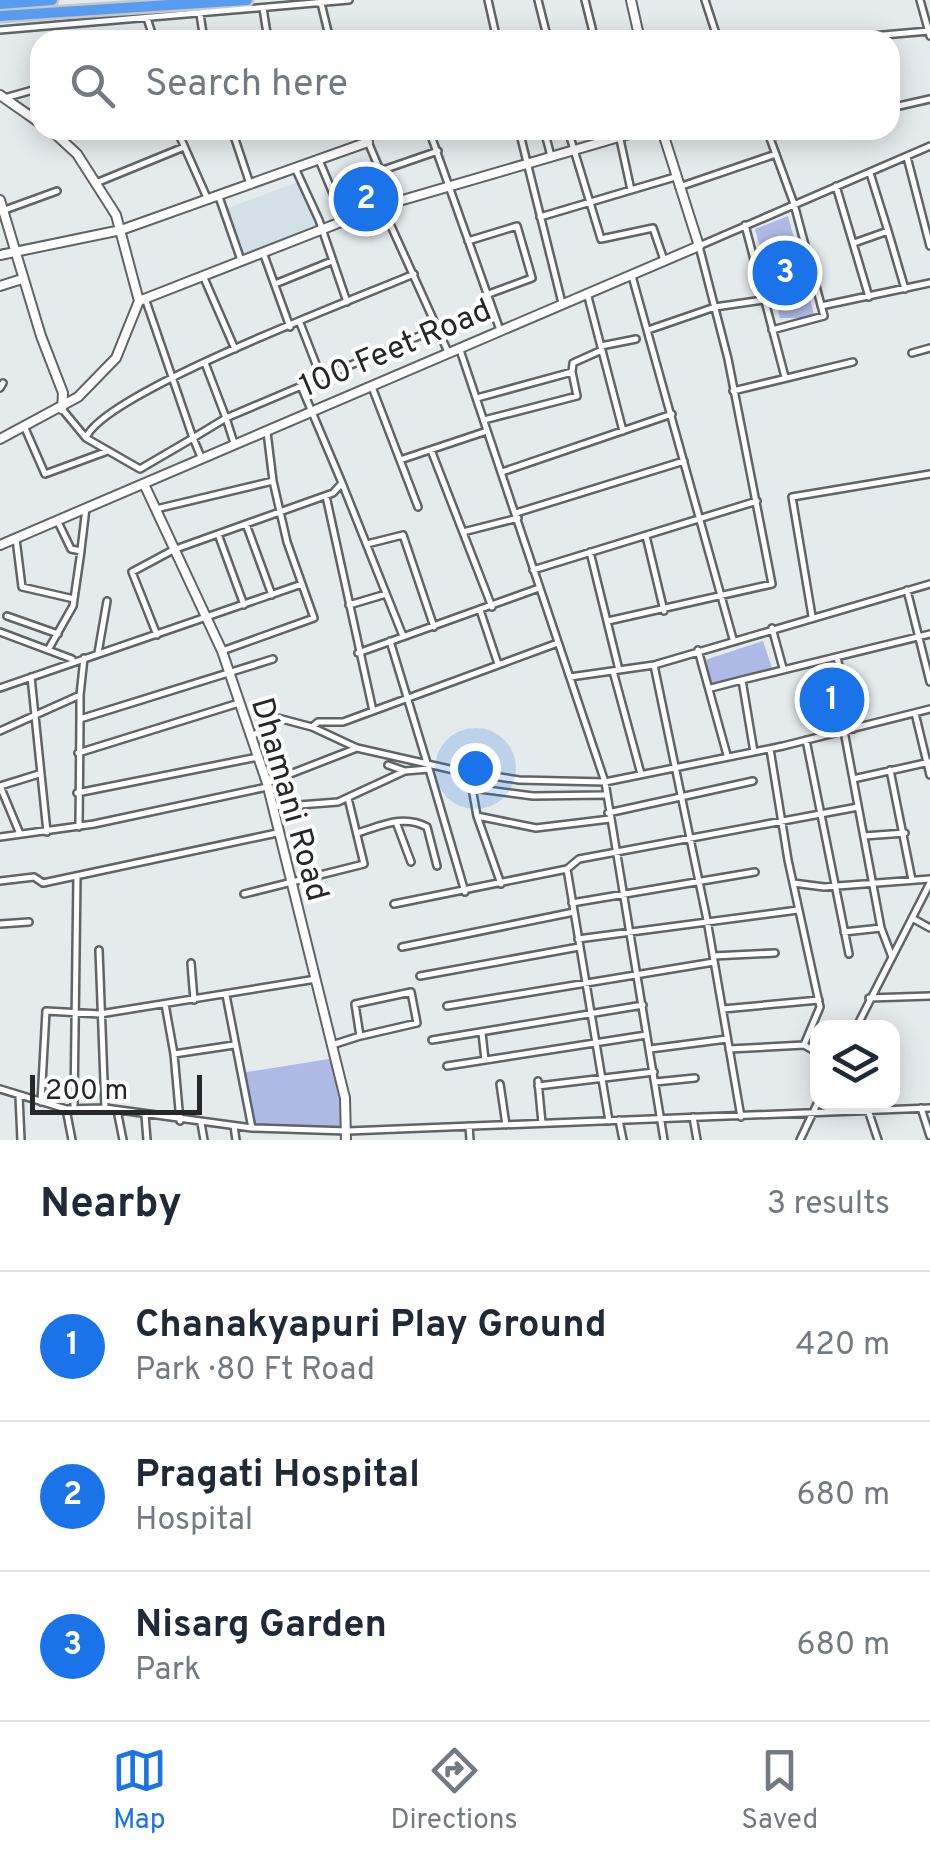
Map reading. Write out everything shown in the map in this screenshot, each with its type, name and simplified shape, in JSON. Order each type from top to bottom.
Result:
[{"type":"highway","points":[[5,2],[52,0]]},
{"type":"highway","points":[[0,16],[246,0]]},
{"type":"main road","points":[[631,0],[638,30]]},
{"type":"main road","points":[[4,96],[30,116]]},
{"type":"main road","points":[[62,140],[77,154],[121,230],[142,301],[116,358],[62,409]]},
{"type":"main road","points":[[142,301],[382,206],[601,140]]},
{"type":"main road","points":[[665,140],[699,246]]},
{"type":"main road","points":[[0,256],[121,230],[368,142]]},
{"type":"main road","points":[[0,200],[22,279],[63,393],[62,409]]},
{"type":"main road","name":"100 Feet Road","points":[[0,545],[699,246]]},
{"type":"main road","points":[[0,286],[22,279]]},
{"type":"main road","points":[[0,439],[59,406],[62,409]]},
{"type":"main road","name":"Dhamani Road","points":[[144,484],[222,651],[267,785],[345,1098],[347,1136]]},
{"type":"street","points":[[0,30],[349,0]]},
{"type":"street","points":[[488,0],[495,30]]},
{"type":"street","points":[[538,0],[546,30]]},
{"type":"street","points":[[584,0],[592,30]]},
{"type":"street","points":[[706,0],[715,30]]},
{"type":"street","points":[[900,35],[930,33],[920,0]]},
{"type":"street","points":[[320,2],[327,30]]},
{"type":"street","points":[[264,8],[267,30]]},
{"type":"street","points":[[200,14],[202,30]]},
{"type":"street","points":[[148,18],[151,30]]},
{"type":"street","points":[[4,96],[30,90]]},
{"type":"street","points":[[900,106],[930,99]]},
{"type":"street","points":[[181,140],[209,201]]},
{"type":"street","points":[[235,140],[250,184]]},
{"type":"street","points":[[433,140],[500,330]]},
{"type":"street","points":[[521,140],[562,303]]},
{"type":"street","points":[[547,140],[552,157]]},
{"type":"street","points":[[570,140],[601,239],[652,228],[664,260]]},
{"type":"street","points":[[619,140],[631,190]]},
{"type":"street","points":[[771,140],[794,204],[824,316],[772,330]]},
{"type":"street","points":[[368,142],[394,203]]},
{"type":"street","points":[[96,183],[184,146]]},
{"type":"street","points":[[608,620],[722,599],[772,584],[699,246],[930,146]]},
{"type":"street","points":[[380,171],[438,152]]},
{"type":"street","points":[[679,187],[776,154]]},
{"type":"street","points":[[907,156],[930,246]]},
{"type":"street","points":[[319,160],[344,220]]},
{"type":"street","points":[[296,170],[347,302]]},
{"type":"street","points":[[870,172],[905,289]]},
{"type":"street","points":[[540,218],[675,177]]},
{"type":"street","points":[[836,186],[869,297]]},
{"type":"street","points":[[2,211],[57,191]]},
{"type":"street","points":[[218,197],[242,264]]},
{"type":"street","points":[[382,206],[448,352]]},
{"type":"street","points":[[745,225],[784,378]]},
{"type":"street","points":[[468,241],[517,226],[532,278],[486,294]]},
{"type":"street","points":[[854,242],[888,231]]},
{"type":"street","points":[[264,255],[290,327]]},
{"type":"street","points":[[274,284],[333,260]]},
{"type":"street","points":[[86,438],[118,407],[174,378],[414,274]]},
{"type":"street","points":[[631,274],[701,515],[732,639]]},
{"type":"street","points":[[204,278],[236,350]]},
{"type":"street","points":[[821,306],[930,283]]},
{"type":"street","points":[[586,292],[623,430]]},
{"type":"street","points":[[648,330],[715,306],[763,300]]},
{"type":"street","points":[[142,301],[201,457]]},
{"type":"street","points":[[300,322],[321,378]]},
{"type":"street","points":[[140,469],[226,418],[438,328]]},
{"type":"street","points":[[484,420],[577,396],[573,363],[601,348],[636,340]]},
{"type":"street","points":[[459,347],[517,516],[555,644],[605,782],[664,1140]]},
{"type":"street","points":[[912,352],[930,348]]},
{"type":"street","points":[[732,391],[853,362]]},
{"type":"street","points":[[205,364],[234,443]]},
{"type":"street","points":[[476,398],[572,372]]},
{"type":"street","points":[[371,384],[418,507]]},
{"type":"street","points":[[300,386],[403,636]]},
{"type":"street","points":[[62,409],[86,438],[140,469],[144,484]]},
{"type":"street","points":[[502,472],[672,414]]},
{"type":"street","points":[[24,426],[45,474],[105,452]]},
{"type":"street","points":[[222,651],[314,618],[279,513],[267,429]]},
{"type":"street","points":[[400,460],[488,431]]},
{"type":"street","points":[[431,450],[492,607]]},
{"type":"street","points":[[463,532],[684,461]]},
{"type":"street","points":[[812,616],[792,497],[930,474]]},
{"type":"street","points":[[153,510],[273,481]]},
{"type":"street","points":[[157,635],[132,572],[172,550],[326,496],[342,482]]},
{"type":"street","points":[[326,496],[373,711]]},
{"type":"street","points":[[533,570],[701,515],[757,501]]},
{"type":"street","points":[[48,650],[74,599],[86,508]]},
{"type":"street","points":[[58,520],[71,549],[81,551]]},
{"type":"street","points":[[246,524],[272,595]]},
{"type":"street","points":[[218,534],[244,606]]},
{"type":"street","points":[[646,534],[664,610]]},
{"type":"street","points":[[366,544],[402,536],[434,627]]},
{"type":"street","points":[[16,538],[22,588],[74,599]]},
{"type":"street","points":[[590,551],[641,774]]},
{"type":"street","points":[[0,688],[302,584]]},
{"type":"street","points":[[569,677],[654,665],[930,584]]},
{"type":"street","points":[[358,653],[539,588]]},
{"type":"street","points":[[907,590],[930,682]]},
{"type":"street","points":[[348,606],[386,594]]},
{"type":"street","points":[[98,653],[106,601]]},
{"type":"street","points":[[480,610],[498,665]]},
{"type":"street","points":[[8,616],[58,634]]},
{"type":"street","points":[[772,628],[782,668]]},
{"type":"street","points":[[0,632],[75,660]]},
{"type":"street","points":[[710,689],[930,634]]},
{"type":"street","points":[[390,642],[464,892]]},
{"type":"street","points":[[312,727],[373,711],[555,644]]},
{"type":"street","points":[[698,650],[727,755]]},
{"type":"street","points":[[79,827],[78,753],[84,657]]},
{"type":"street","points":[[837,657],[853,729]]},
{"type":"street","points":[[80,718],[273,659]]},
{"type":"street","points":[[654,665],[707,920],[741,1117]]},
{"type":"street","points":[[31,678],[32,718],[48,832]]},
{"type":"street","points":[[742,680],[754,752]]},
{"type":"street","points":[[0,730],[80,695]]},
{"type":"street","points":[[78,753],[240,704]]},
{"type":"street","points":[[251,737],[278,718],[312,727],[357,748],[428,766],[519,780],[605,782],[930,710]]},
{"type":"street","points":[[916,713],[930,775]]},
{"type":"street","points":[[844,731],[881,928],[892,957]]},
{"type":"street","points":[[806,740],[848,954]]},
{"type":"street","points":[[0,836],[79,827],[267,785],[357,748]]},
{"type":"street","points":[[770,748],[792,883],[818,1000],[804,1045]]},
{"type":"street","points":[[77,793],[258,757]]},
{"type":"street","points":[[853,779],[928,762]]},
{"type":"street","points":[[388,764],[405,770]]},
{"type":"street","points":[[273,807],[348,798],[405,770],[428,766]]},
{"type":"street","points":[[890,770],[912,880]]},
{"type":"street","points":[[21,835],[0,786],[39,774]]},
{"type":"street","points":[[477,816],[536,828],[609,816],[753,781]]},
{"type":"street","points":[[500,884],[477,816],[472,788],[534,796],[604,794]]},
{"type":"street","points":[[244,894],[364,864],[348,798]]},
{"type":"street","points":[[394,904],[568,869],[580,859],[858,807]]},
{"type":"street","points":[[356,833],[406,818],[427,827],[437,866]]},
{"type":"street","points":[[396,822],[411,862]]},
{"type":"street","points":[[0,881],[34,877],[43,883],[277,833]]},
{"type":"street","points":[[864,836],[905,833]]},
{"type":"street","points":[[568,869],[588,1014],[609,1121]]},
{"type":"street","points":[[572,903],[755,872]]},
{"type":"street","points":[[72,1140],[70,1107],[77,1013],[76,876]]},
{"type":"street","points":[[792,883],[835,886],[930,881],[859,1020]]},
{"type":"street","points":[[578,939],[798,910]]},
{"type":"street","points":[[402,947],[574,912]]},
{"type":"street","points":[[912,918],[930,928]]},
{"type":"street","points":[[0,924],[29,922]]},
{"type":"street","points":[[844,932],[881,928]]},
{"type":"street","points":[[420,976],[579,947]]},
{"type":"street","points":[[99,950],[105,1013],[105,1108]]},
{"type":"street","points":[[447,1006],[714,959],[774,953]]},
{"type":"street","points":[[192,963],[194,1000]]},
{"type":"street","points":[[40,1102],[46,1011],[105,1013],[316,979]]},
{"type":"street","points":[[332,1044],[360,1036],[355,1004],[411,992],[417,1022],[361,1036]]},
{"type":"street","points":[[226,995],[252,1128]]},
{"type":"street","points":[[869,998],[930,996]]},
{"type":"street","points":[[723,1010],[818,1000]]},
{"type":"street","points":[[165,1004],[180,1121]]},
{"type":"street","points":[[432,1040],[643,1005]]},
{"type":"street","points":[[482,1032],[486,1060]]},
{"type":"street","points":[[447,1066],[648,1035]]},
{"type":"street","points":[[650,1049],[728,1039]]},
{"type":"street","points":[[174,1054],[235,1045]]},
{"type":"street","points":[[729,1049],[804,1045],[810,1048]]},
{"type":"street","points":[[542,1123],[538,1083],[654,1072]]},
{"type":"street","points":[[655,1082],[696,1078]]},
{"type":"street","points":[[500,1084],[506,1125]]},
{"type":"street","points":[[0,1089],[70,1107],[347,1136],[469,1126],[868,1110],[878,1140]]},
{"type":"street","points":[[19,1096],[21,1140]]},
{"type":"street","points":[[921,1108],[930,1136]]},
{"type":"street","points":[[900,1109],[930,1108]]},
{"type":"street","points":[[117,1110],[123,1140]]},
{"type":"street","points":[[800,1140],[813,1112]]},
{"type":"street","points":[[145,1115],[147,1140]]},
{"type":"street","points":[[692,1117],[697,1140]]},
{"type":"street","points":[[619,1120],[623,1140]]},
{"type":"street","points":[[201,1123],[204,1140]]},
{"type":"street","points":[[234,1126],[236,1140]]},
{"type":"street","points":[[469,1126],[470,1140]]},
{"type":"street","points":[[268,1129],[270,1140]]},
{"type":"shaded area","points":[[298,182],[316,227],[245,254],[226,209]]},
{"type":"shaded area","points":[[788,216],[815,318],[780,318],[755,229]]},
{"type":"shaded area","points":[[763,641],[774,674],[706,694],[696,663]]},
{"type":"shaded area","points":[[836,671],[849,723],[828,726],[816,676]]},
{"type":"shaded area","points":[[335,1058],[348,1131],[252,1128],[241,1073]]},
{"type":"place","name":"Pragati Hospital","points":[[366,199]]},
{"type":"place","name":"Nisarg Garden","points":[[785,273]]},
{"type":"place","name":"Chanakyapuri Play Ground","points":[[832,700]]}]
